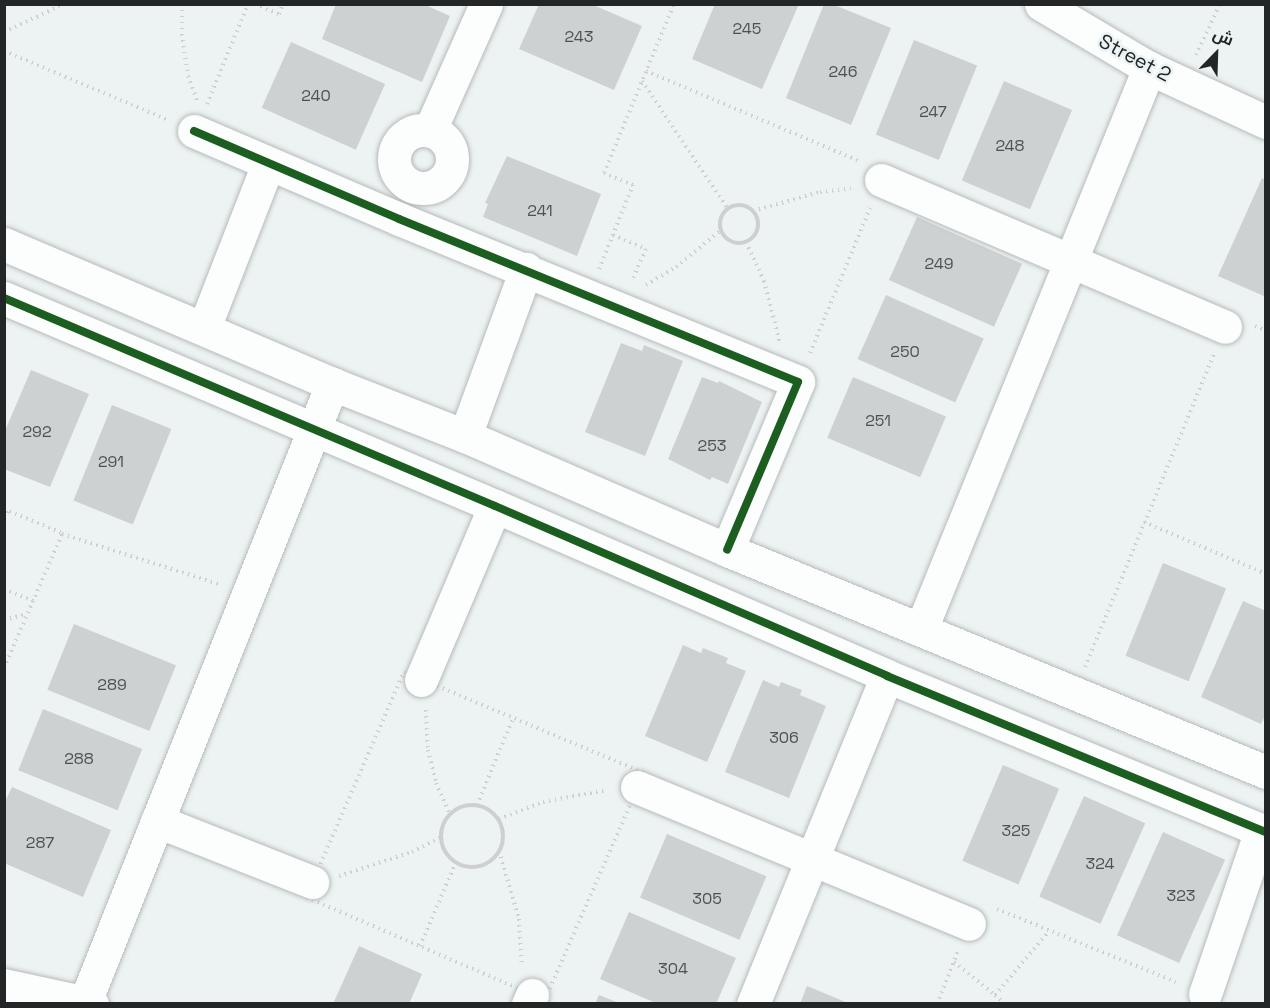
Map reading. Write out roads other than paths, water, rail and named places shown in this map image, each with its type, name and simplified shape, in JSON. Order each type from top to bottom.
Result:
[{"type":"street","points":[[430,130],[486,4]]},
{"type":"street","name":"Street 2","points":[[1041,4],[1149,68],[1266,122]]},
{"type":"street","points":[[921,629],[1149,68]]},
{"type":"street","points":[[198,123],[268,164],[588,295],[625,300],[793,380],[726,550]]},
{"type":"street","points":[[416,130],[430,130],[442,137],[451,149],[452,162],[447,176],[436,185],[423,188],[410,185],[399,176],[394,162],[396,148],[404,137],[416,130]]},
{"type":"street","points":[[204,328],[268,164]]},
{"type":"street","points":[[880,182],[1071,260],[1225,327]]},
{"type":"street","points":[[399,219],[410,185]]},
{"type":"street","points":[[4,244],[332,384],[465,436],[726,550],[1266,772]]},
{"type":"street","points":[[465,436],[526,269]]},
{"type":"street","points":[[4,298],[313,431],[495,506],[887,676],[1263,831],[1205,994]]},
{"type":"street","points":[[4,985],[88,1003],[157,821],[332,384]]},
{"type":"street","points":[[426,690],[495,506]]},
{"type":"street","points":[[753,1004],[887,676]]},
{"type":"street","points":[[628,788],[813,858],[969,924]]},
{"type":"street","points":[[157,821],[322,880]]}]
